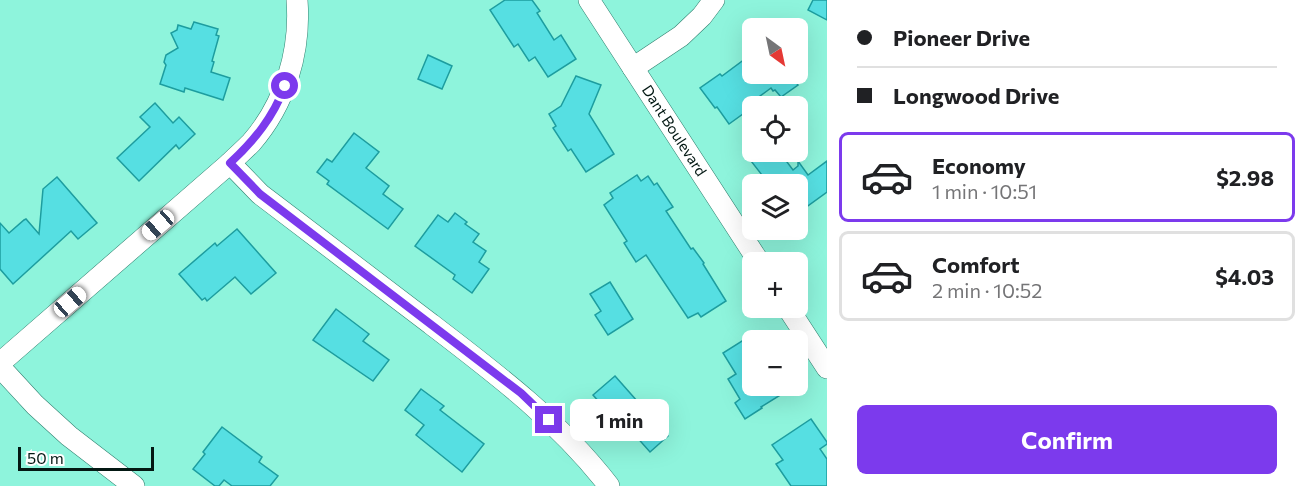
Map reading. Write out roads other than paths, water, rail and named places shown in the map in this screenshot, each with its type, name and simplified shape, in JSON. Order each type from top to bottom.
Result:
[{"type":"street","points":[[134,486],[69,436],[35,405],[0,365],[250,144],[267,122],[280,99],[290,72],[297,44],[297,0]]},
{"type":"street","name":"Dant Boulevard","points":[[589,0],[753,252]]},
{"type":"street","points":[[633,68],[681,36],[702,16],[714,0]]},
{"type":"street","points":[[230,163],[260,194],[521,393],[563,433],[609,486]]},
{"type":"street","points":[[794,318],[827,368]]}]
